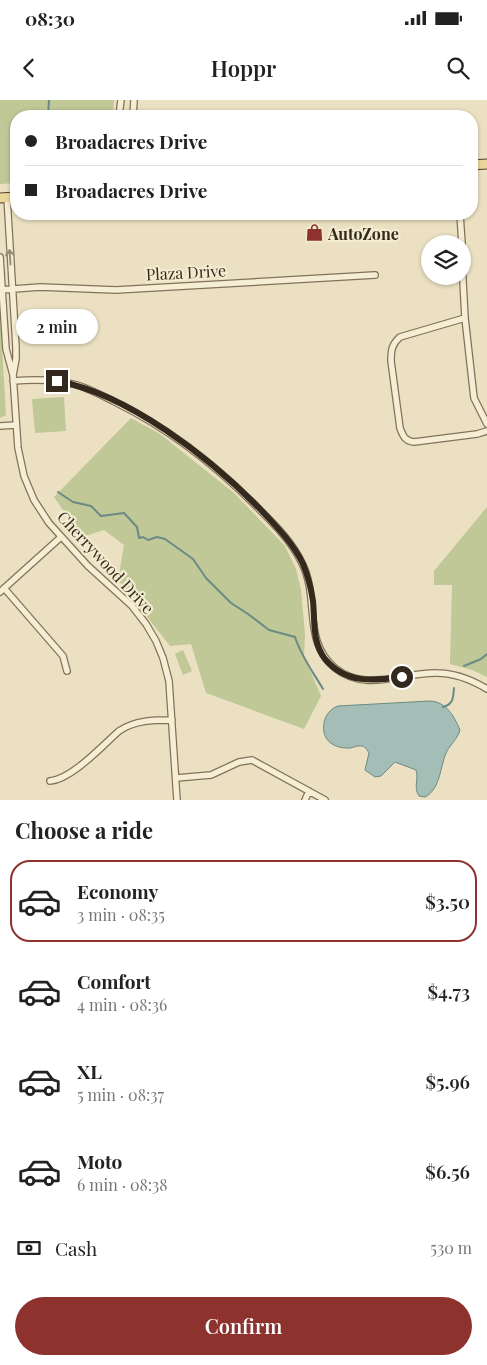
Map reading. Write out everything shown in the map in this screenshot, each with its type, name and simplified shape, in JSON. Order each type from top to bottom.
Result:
[{"type":"street","name":"Cherrywood Drive","points":[[8,197],[16,352],[13,378]]},
{"type":"street","points":[[460,220],[461,235]]},
{"type":"street","name":"Cherrywood Drive","points":[[0,257],[6,349],[13,378],[19,456],[26,482],[41,512],[61,537],[88,566],[132,606],[156,640],[169,681],[177,800]]},
{"type":"street","name":"Plaza Drive","points":[[1,290],[40,287],[108,290],[374,275]]},
{"type":"street","points":[[463,285],[474,398],[487,424]]},
{"type":"street","points":[[465,318],[400,337],[393,343],[391,361],[400,428],[404,437],[414,442],[487,431]]},
{"type":"street","points":[[13,378],[57,381],[76,385],[101,395],[161,427],[195,451],[236,485],[279,530],[303,563],[311,591],[314,630],[318,645],[325,658],[342,673],[357,679],[372,681],[421,674],[445,674],[464,677],[487,689]]},
{"type":"street","points":[[0,426],[16,425]]},
{"type":"street","points":[[61,537],[2,590],[63,656],[67,670]]},
{"type":"street","points":[[50,781],[58,781],[69,775],[123,728],[140,722],[172,720]]},
{"type":"street","points":[[176,778],[211,775],[239,762],[252,760],[325,800]]},
{"type":"street","points":[[304,800],[309,792]]},
{"type":"green space","points":[[0,100],[114,100],[113,110],[10,110],[10,183],[0,184]]},
{"type":"green space","points":[[0,315],[6,415],[0,418]]},
{"type":"green space","points":[[64,397],[66,431],[35,433],[32,399]]},
{"type":"green space","points":[[131,418],[160,434],[234,493],[285,546],[296,569],[301,590],[305,634],[304,656],[321,696],[304,729],[206,693],[191,644],[170,646],[118,580],[124,545],[104,530],[82,537],[54,497]]},
{"type":"green space","points":[[487,507],[487,677],[472,670],[450,664],[452,585],[434,585],[434,571]]},
{"type":"green space","points":[[183,650],[192,671],[183,675],[175,654]]},
{"type":"water","points":[[429,701],[445,706],[460,730],[447,751],[437,783],[425,797],[419,796],[417,793],[416,770],[395,762],[381,776],[375,777],[365,770],[369,753],[365,747],[338,747],[328,741],[324,732],[326,717],[330,711],[338,706]]},
{"type":"waterway","points":[[48,110],[49,100]]},
{"type":"waterway","points":[[58,492],[73,502],[91,506],[101,516],[124,513],[137,527],[139,538],[143,537],[148,540],[157,537],[165,539],[193,559],[206,578],[231,603],[269,630],[295,637],[304,657],[323,689]]},
{"type":"waterway","points":[[464,666],[481,659],[487,654]]},
{"type":"waterway","points":[[443,707],[451,702],[454,688]]},
{"type":"place","name":"AutoZone","points":[[314,233]]},
{"type":"route","points":[[57,381],[86,388],[150,420],[224,474],[276,525],[303,563],[309,580],[313,602],[315,638],[325,658],[342,673],[357,679],[372,681],[402,677]]}]
